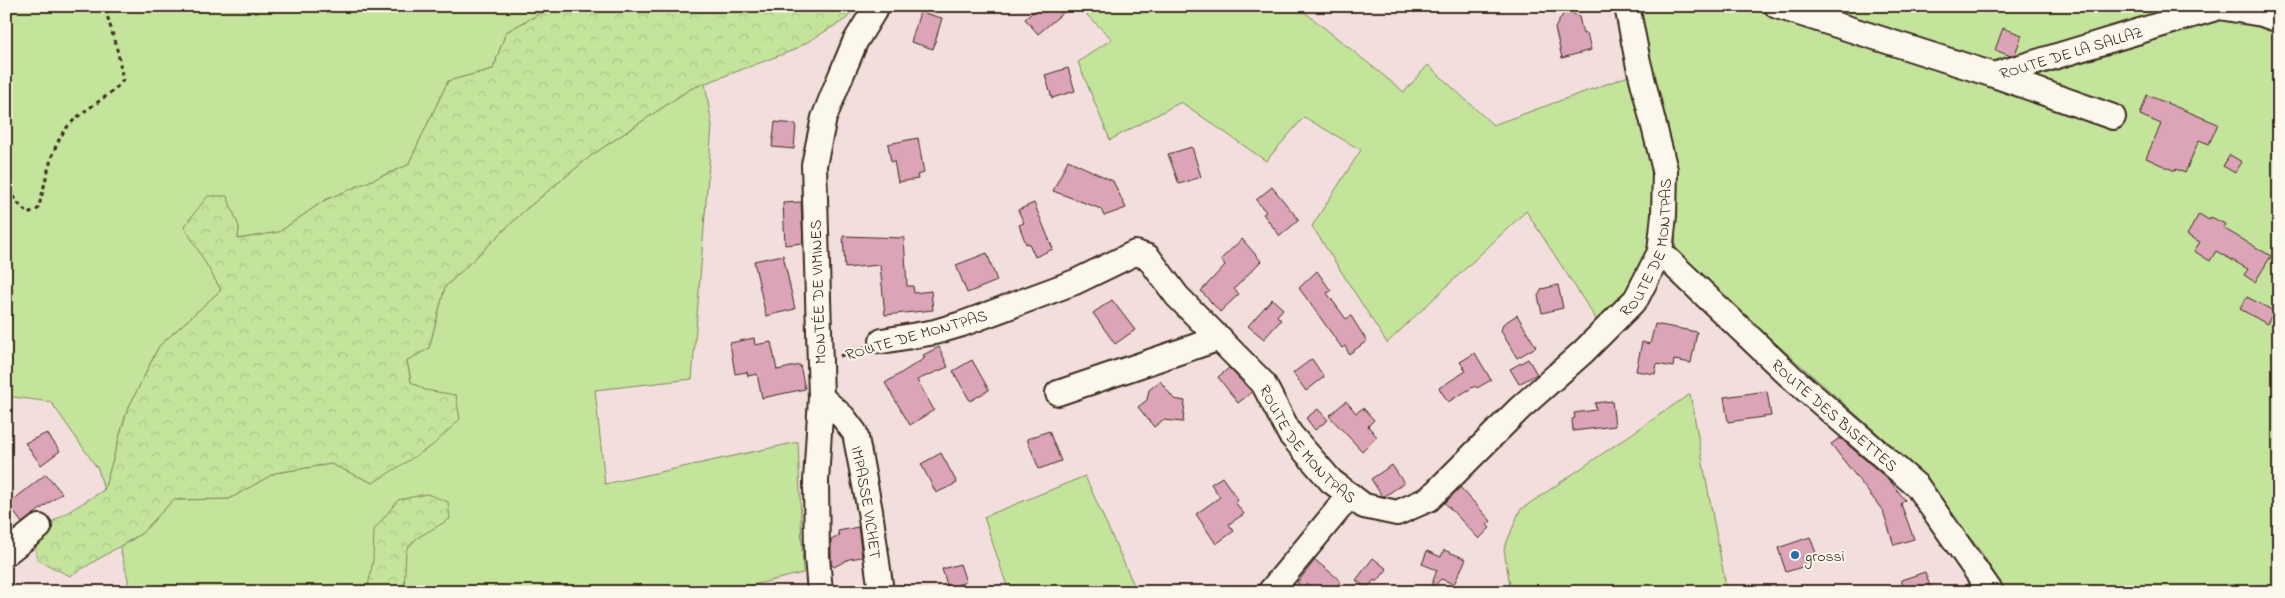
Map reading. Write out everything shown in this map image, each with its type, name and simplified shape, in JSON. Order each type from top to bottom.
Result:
[{"type":"street","name":"MONTÉE DE VIMINES","points":[[820,592],[817,557],[816,481],[821,397],[814,165],[824,118],[835,90],[855,42],[877,6]]},
{"type":"street","name":"ROUTE DE MONTPAS","points":[[882,342],[935,332],[962,324],[1075,282],[1135,254],[1148,257],[1177,296],[1263,383],[1290,434],[1331,481],[1364,506],[1397,513],[1429,499],[1519,409],[1583,352],[1636,299],[1660,252],[1664,216],[1665,170],[1638,62],[1627,6]]},
{"type":"street","name":"ROUTE DE LA SALLAZ","points":[[1777,6],[1994,75],[2219,7],[2262,14],[2279,20]]},
{"type":"street","points":[[1994,75],[2113,117]]},
{"type":"street","name":"ROUTE DES BISETTES","points":[[1660,252],[1790,376],[1917,486],[1992,592]]},
{"type":"street","points":[[1058,393],[1220,338]]},
{"type":"street","name":"IMPASSE VICHET","points":[[821,397],[844,417],[855,434],[870,511],[881,592]]},
{"type":"street","points":[[1270,592],[1350,495]]},
{"type":"street","points":[[6,553],[39,527]]},
{"type":"path","points":[[6,182],[17,202],[28,214],[38,209],[56,145],[71,122],[114,91],[123,80],[118,53],[107,14],[107,6]]},
{"type":"path","name":"ROUTE DE MONTPAS","points":[[820,363],[882,342]]},
{"type":"green space","points":[[6,6],[564,6],[545,11],[506,32],[493,69],[448,81],[408,165],[325,200],[279,232],[238,239],[239,227],[185,226],[221,290],[159,346],[127,411],[104,490],[98,469],[51,402],[6,396]]},
{"type":"green space","points":[[564,6],[858,6],[846,19],[794,50],[690,89],[592,155],[525,210],[445,287],[429,348],[407,361],[411,382],[425,390],[456,395],[460,419],[433,445],[373,483],[331,464],[275,473],[229,499],[173,500],[142,533],[70,576],[38,560],[34,541],[50,523],[104,490],[127,411],[159,346],[221,290],[184,226],[208,196],[227,196],[239,227],[238,239],[279,232],[325,200],[408,165],[448,81],[493,69],[506,32],[545,11]]},
{"type":"green space","points":[[1091,6],[1297,6],[1404,92],[1428,65],[1493,125],[1634,74],[1649,155],[1653,210],[1644,262],[1632,287],[1600,325],[1526,211],[1387,343],[1312,226],[1361,150],[1304,117],[1266,161],[1181,102],[1110,140],[1078,62],[1112,39],[1087,15]]},
{"type":"green space","points":[[1637,6],[2261,6],[2279,13],[2279,592],[2006,592],[1982,553],[1910,462],[1676,255],[1674,174]]},
{"type":"green space","points":[[705,83],[712,126],[692,379],[595,390],[605,484],[798,442],[803,573],[724,592],[128,592],[128,579],[120,548],[142,533],[173,500],[229,499],[275,473],[331,464],[373,483],[425,390],[411,382],[407,361],[429,348],[445,287],[525,210],[592,155],[690,89]]},
{"type":"green space","points":[[1690,394],[1727,592],[1511,592],[1504,549],[1520,510]]},
{"type":"green space","points":[[1085,476],[1137,592],[1009,592],[984,517]]},
{"type":"green space","points":[[427,494],[448,502],[450,519],[417,538],[406,550],[404,592],[367,592],[373,560],[374,530],[398,500]]},
{"type":"building","points":[[1040,6],[1071,6],[1038,34],[1025,19]]},
{"type":"building","points":[[1566,9],[1579,17],[1583,34],[1587,33],[1591,50],[1562,58],[1555,28]]},
{"type":"building","points":[[920,12],[942,18],[933,49],[911,42]]},
{"type":"building","points":[[2003,28],[2022,35],[2015,54],[2011,56],[1995,50]]},
{"type":"building","points":[[1068,68],[1075,91],[1052,98],[1045,75]]},
{"type":"building","points":[[2147,95],[2218,124],[2209,144],[2199,140],[2185,173],[2176,169],[2175,171],[2146,158],[2161,124],[2140,115]]},
{"type":"building","points":[[775,122],[796,124],[794,149],[772,147]]},
{"type":"building","points":[[918,138],[924,173],[917,175],[918,179],[898,182],[894,161],[891,162],[888,144]]},
{"type":"building","points":[[1192,147],[1201,177],[1179,184],[1168,154]]},
{"type":"building","points":[[2230,155],[2242,162],[2235,173],[2223,166]]},
{"type":"building","points":[[1068,160],[1113,181],[1126,208],[1104,216],[1101,209],[1053,191]]},
{"type":"building","points":[[1272,187],[1299,220],[1280,236],[1263,214],[1266,212],[1256,200]]},
{"type":"building","points":[[801,202],[803,243],[785,245],[783,203]]},
{"type":"building","points":[[1034,203],[1053,249],[1035,257],[1029,243],[1026,244],[1019,225],[1024,223],[1018,210]]},
{"type":"building","points":[[2199,214],[2209,220],[2211,217],[2225,224],[2223,228],[2271,256],[2255,282],[2244,275],[2248,269],[2216,251],[2210,261],[2194,251],[2200,242],[2187,235]]},
{"type":"building","points":[[843,236],[904,238],[907,286],[913,286],[914,293],[931,291],[933,310],[885,315],[880,265],[845,268]]},
{"type":"building","points":[[1242,239],[1261,261],[1234,289],[1239,294],[1220,312],[1201,291],[1225,265],[1221,259]]},
{"type":"building","points":[[987,253],[997,281],[967,293],[956,265]]},
{"type":"building","points":[[783,255],[795,309],[766,316],[754,261]]},
{"type":"building","points":[[1317,271],[1331,291],[1327,293],[1346,319],[1351,316],[1367,341],[1349,354],[1345,346],[1342,348],[1299,288]]},
{"type":"building","points":[[1558,285],[1563,308],[1542,313],[1538,296],[1542,289]]},
{"type":"building","points":[[2247,297],[2274,311],[2267,324],[2240,309]]},
{"type":"building","points":[[1272,299],[1283,309],[1277,316],[1281,320],[1264,339],[1248,326]]},
{"type":"building","points":[[1112,300],[1135,330],[1115,344],[1093,313]]},
{"type":"building","points":[[1517,315],[1536,347],[1517,358],[1501,331],[1503,324]]},
{"type":"building","points":[[1655,324],[1697,332],[1691,363],[1674,360],[1673,367],[1657,364],[1655,374],[1636,371],[1642,342],[1650,344]]},
{"type":"building","points":[[754,338],[755,345],[771,342],[777,370],[800,365],[805,389],[762,398],[757,374],[748,376],[747,372],[735,374],[730,343]]},
{"type":"building","points":[[939,347],[948,367],[917,380],[934,410],[910,425],[885,383],[925,358],[923,355]]},
{"type":"building","points":[[1475,353],[1491,380],[1477,388],[1475,386],[1448,402],[1439,388],[1466,371],[1460,362]]},
{"type":"building","points":[[1312,359],[1324,377],[1306,391],[1293,373]]},
{"type":"building","points":[[1528,359],[1537,374],[1519,384],[1510,369]]},
{"type":"building","points":[[972,360],[989,390],[970,401],[953,371]]},
{"type":"building","points":[[1229,368],[1252,392],[1238,403],[1218,377]]},
{"type":"building","points":[[1160,381],[1174,399],[1185,401],[1183,422],[1163,420],[1154,427],[1138,407],[1147,400],[1149,390]]},
{"type":"building","points":[[1767,391],[1771,416],[1728,422],[1724,397]]},
{"type":"building","points":[[1346,401],[1356,413],[1363,408],[1374,420],[1368,426],[1377,437],[1362,451],[1329,416]]},
{"type":"building","points":[[1612,401],[1615,426],[1573,431],[1572,419],[1575,418],[1574,413],[1596,410],[1595,403]]},
{"type":"building","points":[[1318,409],[1328,420],[1315,430],[1306,418]]},
{"type":"building","points":[[1049,431],[1061,461],[1039,469],[1027,439]]},
{"type":"building","points":[[47,433],[60,451],[41,465],[25,443]]},
{"type":"building","points":[[1840,438],[1890,481],[1905,500],[1901,504],[1914,539],[1894,545],[1883,511],[1831,444]]},
{"type":"building","points":[[941,453],[957,483],[936,493],[921,464]]},
{"type":"building","points":[[1392,465],[1404,483],[1385,496],[1382,496],[1371,479]]},
{"type":"building","points":[[46,474],[62,493],[22,523],[8,504]]},
{"type":"building","points":[[1222,477],[1238,500],[1235,502],[1244,514],[1229,524],[1234,531],[1216,544],[1196,514],[1220,497],[1211,484]]},
{"type":"building","points":[[1460,487],[1491,521],[1487,525],[1490,528],[1479,539],[1445,503]]},
{"type":"building","points":[[858,527],[862,557],[849,559],[834,567],[831,564],[831,539],[839,537],[838,531]]},
{"type":"building","name":"grossi","points":[[1810,537],[1816,553],[1803,557],[1805,566],[1786,572],[1778,548]]},
{"type":"building","points":[[1444,550],[1466,559],[1454,584],[1441,579],[1429,592],[1437,570],[1422,564],[1427,551],[1441,557]]},
{"type":"building","points":[[1373,558],[1387,569],[1377,582],[1374,580],[1367,589],[1356,580]]},
{"type":"building","points":[[1315,560],[1341,581],[1332,592],[1308,592],[1297,583]]},
{"type":"building","points":[[960,564],[966,582],[948,588],[942,569]]},
{"type":"building","points":[[1925,572],[1932,592],[1905,592],[1901,580]]},
{"type":"place","name":"grossi","points":[[1795,555]]}]
